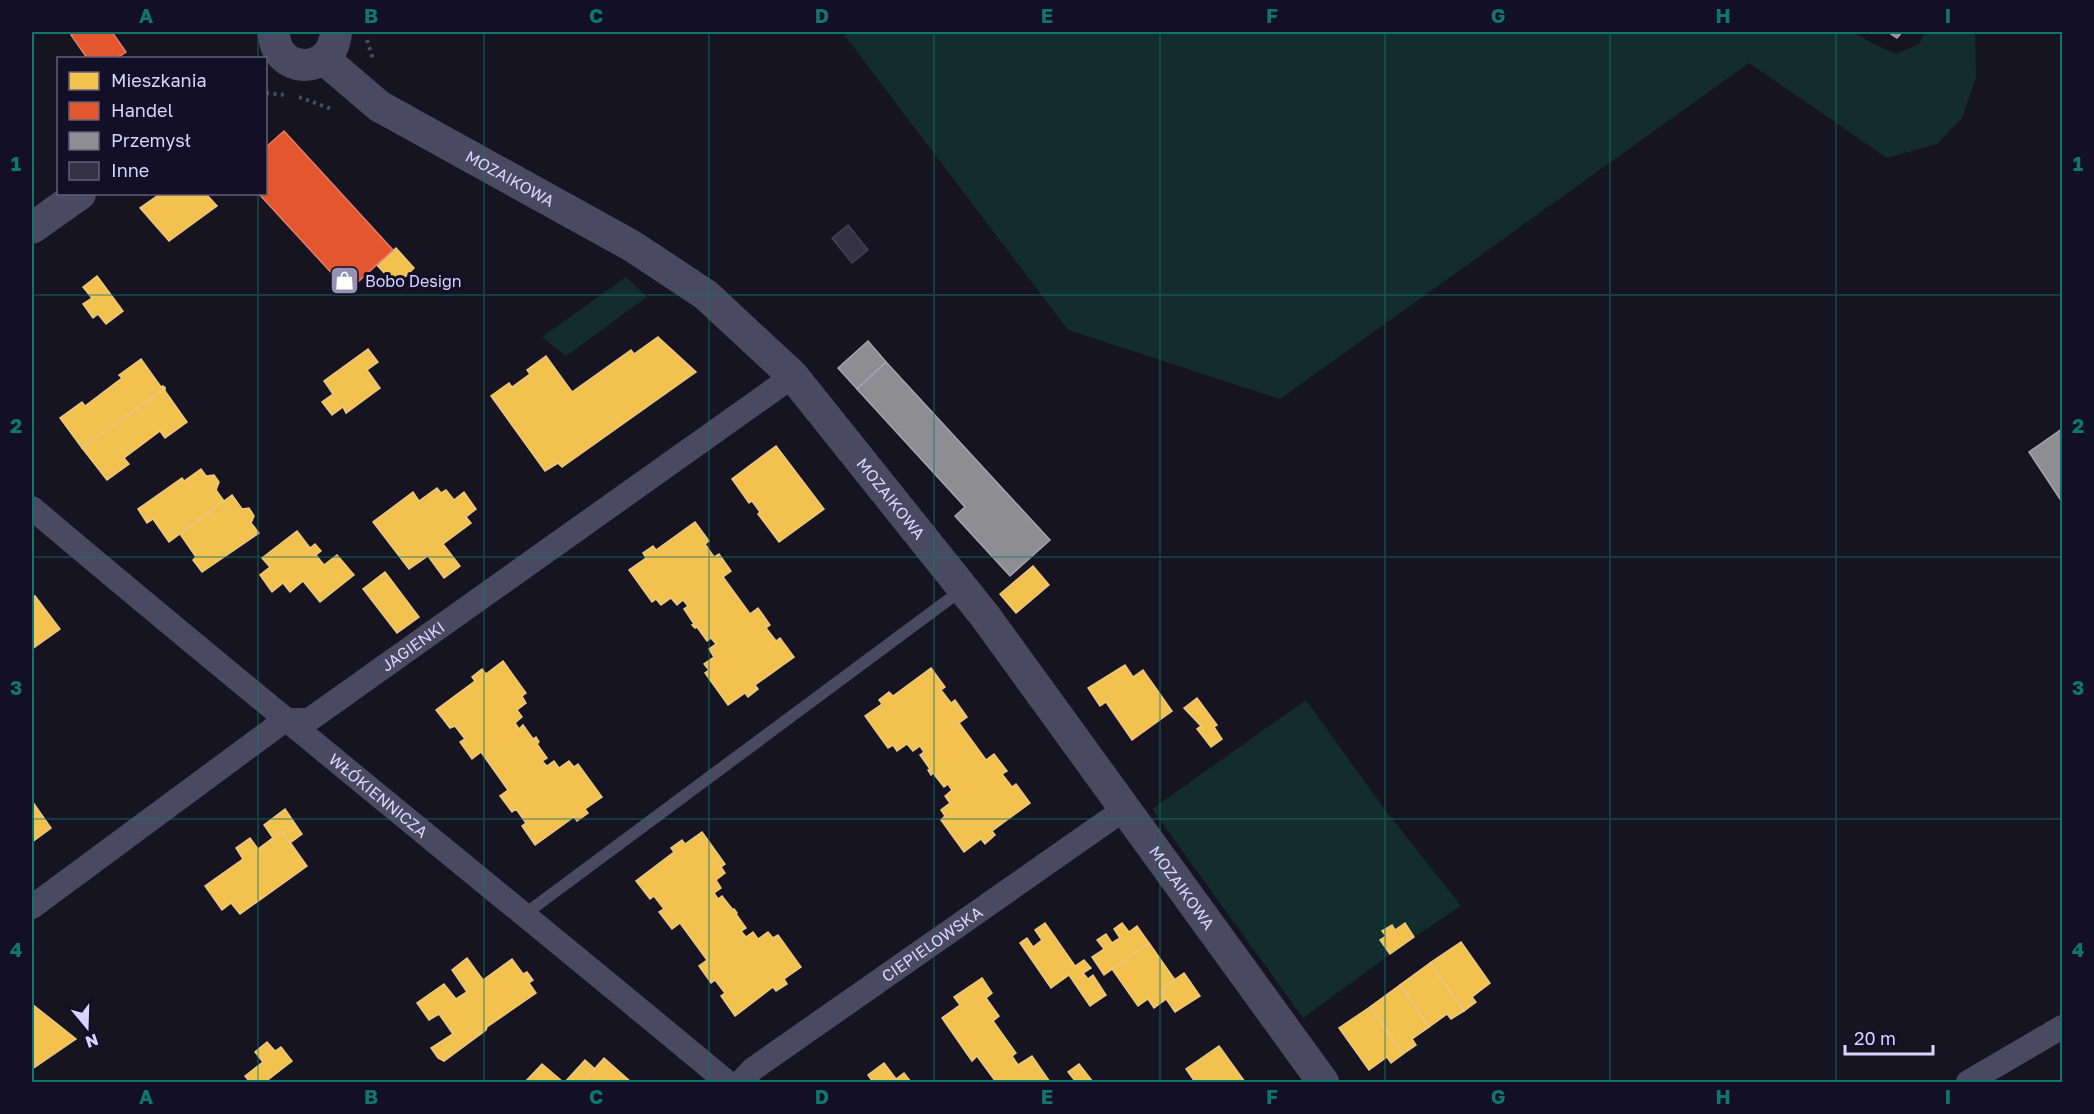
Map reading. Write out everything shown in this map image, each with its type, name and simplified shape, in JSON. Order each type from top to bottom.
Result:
[{"type":"street","points":[[269,45],[290,62],[301,65],[313,64],[330,45]]},
{"type":"street","name":"MOZAIKOWA","points":[[330,45],[379,106],[632,246],[706,294],[793,376],[964,589],[1126,808],[1323,1083]]},
{"type":"street","points":[[32,228],[79,195]]},
{"type":"street","name":"JAGIENKI","points":[[32,907],[285,720],[309,720],[793,376]]},
{"type":"street","name":"WŁÓKIENNICZA","points":[[32,508],[285,720],[525,914],[727,1083]]},
{"type":"street","name":"CIEPIELOWSKA","points":[[741,1083],[753,1069],[1126,808]]},
{"type":"street","points":[[1968,1083],[2062,1027]]},
{"type":"lane","points":[[525,914],[964,589]]},
{"type":"path","points":[[364,32],[376,68]]},
{"type":"path","points":[[267,93],[296,95],[334,110]]},
{"type":"green space","points":[[842,32],[1852,32],[1896,54],[1919,44],[1925,32],[1975,32],[1976,78],[1962,118],[1937,144],[1887,158],[1749,63],[1280,399],[1068,330]]},
{"type":"green space","points":[[626,277],[647,297],[566,356],[542,337]]},
{"type":"green space","points":[[1306,700],[1383,807],[1461,906],[1414,937],[1303,1018],[1152,809]]},
{"type":"building: Mieszkania","points":[[159,195],[207,195],[217,206],[169,241],[140,208]]},
{"type":"building: Mieszkania","points":[[396,248],[414,268],[396,286],[377,265]]},
{"type":"building: Mieszkania","points":[[97,276],[123,311],[106,324],[98,314],[93,318],[83,304],[92,298],[83,287]]},
{"type":"building: Mieszkania","points":[[658,337],[696,372],[562,467],[558,463],[545,471],[491,396],[509,383],[512,387],[530,374],[527,370],[546,356],[572,392],[631,350],[634,354]]},
{"type":"building: Mieszkania","points":[[368,349],[378,362],[367,370],[380,388],[346,413],[343,407],[332,415],[322,402],[333,394],[324,381]]},
{"type":"building: Mieszkania","points":[[141,359],[161,387],[165,388],[82,448],[60,418],[82,402],[85,406],[122,378],[119,375]]},
{"type":"building: Mieszkania","points":[[165,388],[187,422],[165,438],[160,431],[124,458],[129,464],[107,480],[82,448]]},
{"type":"building: Mieszkania","points":[[776,446],[824,509],[779,542],[758,514],[760,512],[752,501],[749,503],[732,479]]},
{"type":"building: Mieszkania","points":[[201,469],[206,476],[214,475],[219,482],[216,490],[224,501],[169,542],[153,519],[147,523],[138,509],[182,478],[184,481]]},
{"type":"building: Mieszkania","points":[[437,488],[441,493],[446,490],[454,500],[464,492],[476,509],[466,517],[471,523],[443,544],[460,566],[444,578],[428,556],[409,569],[373,522],[413,492],[419,501]]},
{"type":"building: Mieszkania","points":[[232,495],[242,509],[249,508],[254,516],[251,523],[259,533],[202,572],[193,560],[196,557],[180,534]]},
{"type":"building: Mieszkania","points":[[695,522],[709,541],[705,544],[714,557],[719,554],[731,571],[723,577],[750,614],[758,608],[770,625],[766,628],[776,641],[780,638],[794,657],[755,685],[758,689],[748,697],[745,693],[728,705],[705,673],[709,670],[704,664],[714,657],[709,649],[716,644],[711,638],[707,641],[697,627],[692,625],[694,624],[684,609],[688,606],[683,600],[677,605],[671,598],[661,605],[656,599],[652,602],[629,570],[646,558],[643,553],[653,546],[656,550]]},
{"type":"building: Mieszkania","points":[[297,531],[310,548],[315,544],[321,551],[316,555],[324,565],[337,555],[354,575],[320,602],[303,581],[290,592],[283,583],[272,592],[260,575],[270,567],[262,558]]},
{"type":"building: Mieszkania","points":[[1033,566],[1049,585],[1016,613],[1000,594]]},
{"type":"building: Mieszkania","points":[[385,572],[419,617],[397,633],[363,589]]},
{"type":"building: Mieszkania","points":[[35,596],[60,629],[32,649],[32,599]]},
{"type":"building: Mieszkania","points":[[503,661],[526,693],[522,696],[526,703],[517,710],[522,717],[515,723],[519,729],[523,725],[533,739],[536,737],[539,742],[537,744],[547,758],[542,761],[547,766],[554,761],[559,768],[569,761],[574,767],[578,764],[602,797],[585,809],[588,813],[577,821],[574,817],[535,845],[522,826],[526,823],[516,809],[512,812],[500,796],[508,790],[481,752],[472,759],[460,742],[465,739],[455,726],[450,728],[436,710],[475,681],[472,677],[482,669],[486,674]]},
{"type":"building: Mieszkania","points":[[1125,665],[1133,677],[1143,670],[1172,711],[1132,740],[1106,702],[1100,706],[1088,688]]},
{"type":"building: Mieszkania","points":[[931,668],[945,687],[941,690],[951,703],[955,700],[967,717],[959,723],[986,760],[994,754],[1007,771],[1002,774],[1012,787],[1016,784],[1030,803],[992,831],[995,835],[985,844],[981,839],[964,852],[941,820],[945,816],[941,810],[950,803],[945,796],[952,790],[948,784],[944,787],[933,773],[931,775],[928,770],[930,769],[920,755],[924,752],[920,746],[913,751],[907,744],[897,751],[893,745],[888,748],[865,716],[882,704],[879,700],[889,692],[893,696]]},
{"type":"building: Mieszkania","points":[[1197,698],[1217,725],[1214,727],[1222,739],[1211,747],[1197,729],[1201,726],[1184,708]]},
{"type":"building: Mieszkania","points":[[32,801],[51,828],[32,842]]},
{"type":"building: Mieszkania","points":[[285,809],[302,834],[290,843],[282,831],[273,838],[264,825]]},
{"type":"building: Mieszkania","points":[[282,831],[307,866],[240,914],[231,903],[222,910],[205,886],[243,859],[236,848],[250,838],[258,849]]},
{"type":"building: Mieszkania","points":[[702,832],[725,864],[721,867],[725,873],[716,880],[721,888],[714,893],[718,899],[722,896],[737,913],[746,928],[741,931],[746,937],[753,932],[758,939],[768,932],[773,938],[778,935],[801,967],[784,979],[787,984],[776,991],[773,987],[735,1016],[721,996],[725,993],[715,980],[711,983],[699,966],[707,960],[680,923],[672,929],[659,912],[664,909],[654,896],[650,899],[636,881],[674,852],[671,848],[682,840],[685,844]]},
{"type":"building: Mieszkania","points":[[1045,923],[1075,966],[1084,960],[1091,968],[1083,973],[1088,979],[1093,975],[1106,995],[1090,1006],[1069,975],[1051,988],[1020,943],[1027,938],[1033,947],[1042,940],[1035,930]]},
{"type":"building: Mieszkania","points":[[1122,923],[1129,932],[1137,926],[1149,943],[1104,975],[1092,957],[1104,949],[1097,940],[1106,934],[1112,943],[1120,938],[1114,929]]},
{"type":"building: Mieszkania","points":[[1405,923],[1414,937],[1390,954],[1380,940],[1386,936],[1382,931],[1392,925],[1395,930]]},
{"type":"building: Mieszkania","points":[[1461,942],[1490,983],[1472,997],[1476,1002],[1464,1011],[1430,963]]},
{"type":"building: Mieszkania","points":[[1149,943],[1175,980],[1160,990],[1166,999],[1154,1008],[1148,999],[1138,1006],[1112,969]]},
{"type":"building: Mieszkania","points":[[467,958],[483,980],[512,959],[523,974],[527,972],[533,980],[529,983],[536,993],[444,1061],[438,1058],[431,1048],[453,1034],[439,1014],[429,1020],[417,1003],[444,984],[456,999],[467,992],[452,970]]},
{"type":"building: Mieszkania","points":[[1430,963],[1464,1011],[1451,1019],[1447,1014],[1429,1027],[1400,985]]},
{"type":"building: Mieszkania","points":[[1184,973],[1200,996],[1175,1012],[1160,990]]},
{"type":"building: Mieszkania","points":[[982,978],[992,993],[986,998],[999,1016],[993,1021],[1016,1053],[1012,1056],[1018,1065],[1032,1056],[1050,1082],[996,1082],[977,1056],[972,1061],[942,1018],[960,1005],[954,997]]},
{"type":"building: Mieszkania","points":[[1400,985],[1429,1027],[1412,1039],[1416,1045],[1403,1054],[1370,1007]]},
{"type":"building: Mieszkania","points":[[32,1004],[76,1039],[32,1069]]},
{"type":"building: Mieszkania","points":[[1370,1007],[1403,1054],[1391,1063],[1387,1057],[1369,1070],[1339,1028]]},
{"type":"building: Mieszkania","points":[[267,1042],[275,1051],[281,1047],[292,1061],[265,1082],[250,1082],[245,1076],[263,1062],[255,1052]]},
{"type":"building: Mieszkania","points":[[1219,1046],[1245,1082],[1195,1082],[1186,1069]]},
{"type":"building: Mieszkania","points":[[604,1058],[631,1082],[583,1082]]},
{"type":"building: Mieszkania","points":[[585,1060],[595,1069],[583,1082],[565,1082]]},
{"type":"building: Mieszkania","points":[[884,1063],[896,1079],[904,1073],[911,1082],[873,1082],[868,1075]]},
{"type":"building: Mieszkania","points":[[542,1064],[563,1082],[525,1082]]},
{"type":"building: Mieszkania","points":[[1079,1064],[1093,1082],[1076,1082],[1068,1072]]},
{"type":"building: Handel","points":[[76,32],[112,32],[126,52],[118,57],[86,57],[71,35]]},
{"type":"building: Handel","points":[[284,131],[393,250],[348,291],[260,195],[267,195],[267,146]]},
{"type":"building: Przemysł","points":[[1888,32],[1902,32],[1897,38]]},
{"type":"building: Przemysł","points":[[868,341],[886,362],[857,389],[838,368]]},
{"type":"building: Przemysł","points":[[886,362],[1050,540],[1010,576],[955,516],[965,507],[857,389]]},
{"type":"building: Przemysł","points":[[2062,429],[2062,502],[2029,452]]},
{"type":"building: Inne","points":[[848,225],[868,250],[852,263],[832,238]]},
{"type":"place","name":"Bobo Design","points":[[344,281]]}]
